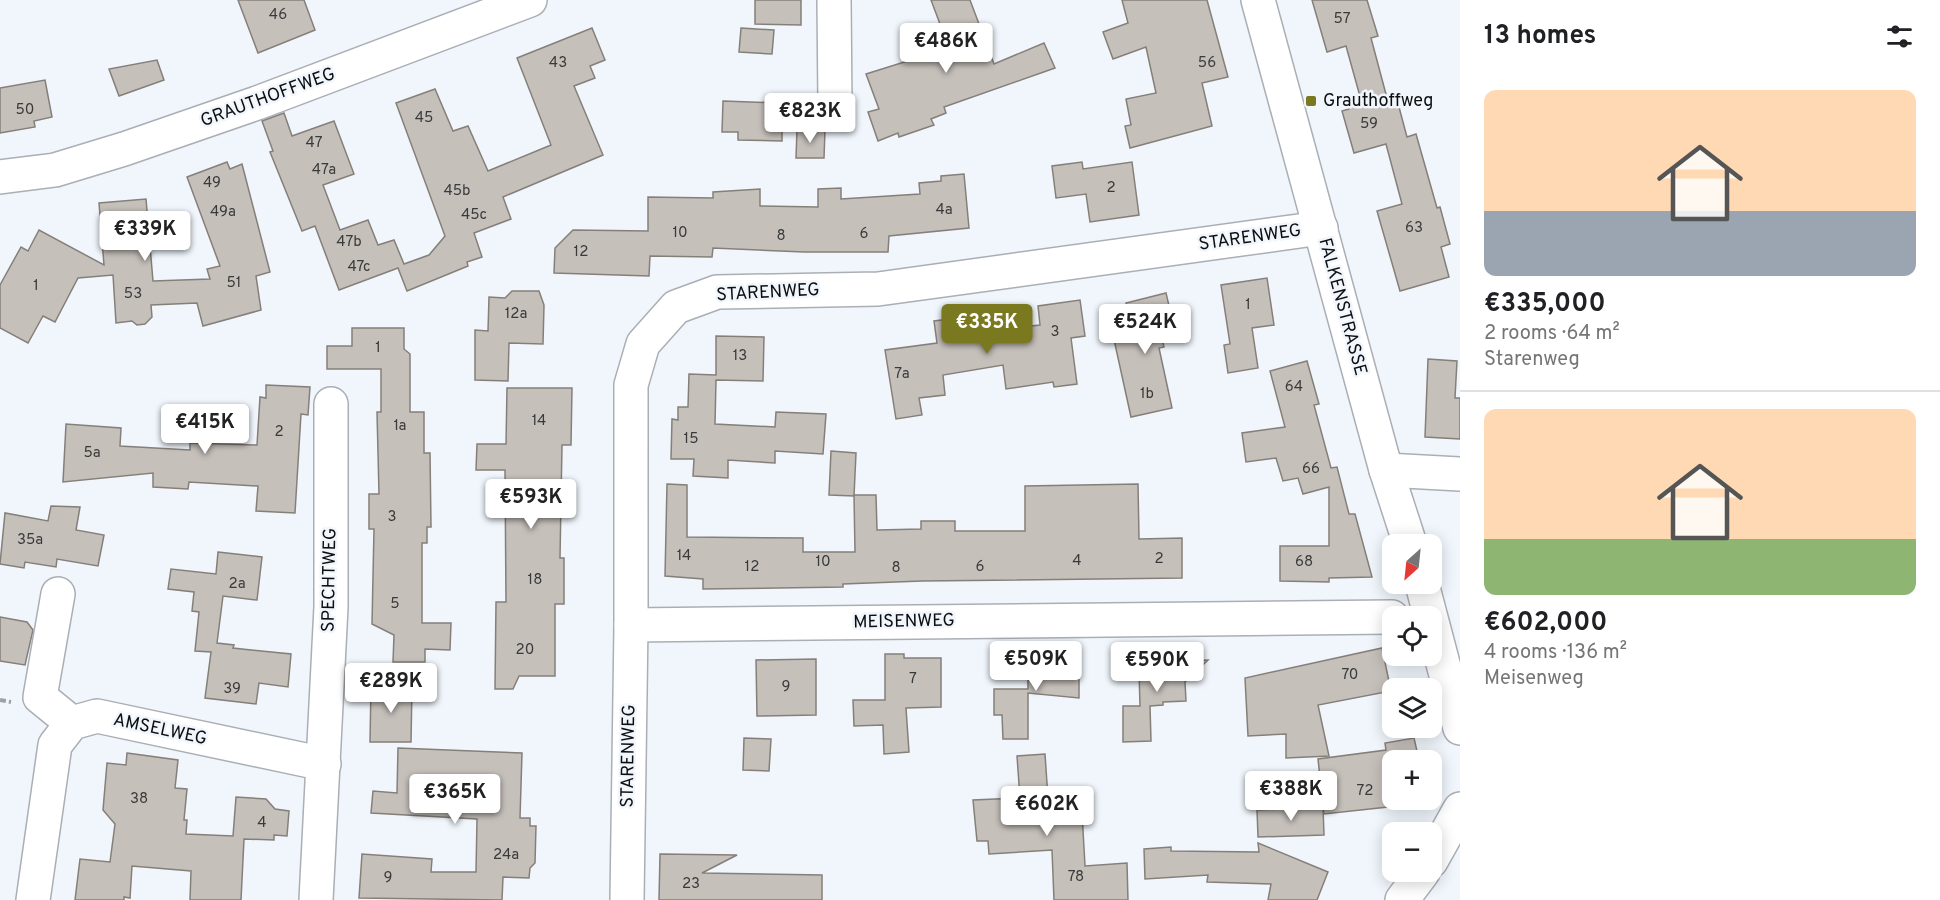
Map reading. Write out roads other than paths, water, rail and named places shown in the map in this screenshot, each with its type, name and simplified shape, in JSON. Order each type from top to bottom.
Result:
[{"type":"street","name":"GRAUTHOFFWEG","points":[[0,177],[55,170],[124,149],[256,103],[496,6],[530,0]]},
{"type":"street","points":[[834,0],[835,105]]},
{"type":"street","name":"FALKENSTRASSE","points":[[1258,0],[1386,470],[1407,534]]},
{"type":"street","name":"STARENWEG","points":[[627,900],[631,625],[631,385],[643,344],[676,307],[717,292],[878,288],[1321,228]]},
{"type":"street","name":"SPECHTWEG","points":[[316,900],[331,607],[331,404]]},
{"type":"street","points":[[1386,470],[1460,474]]},
{"type":"street","points":[[33,900],[55,745],[72,723],[40,697],[58,594]]},
{"type":"street","name":"MEISENWEG","points":[[631,625],[1382,616]]},
{"type":"street","points":[[1442,656],[1460,728]]},
{"type":"street","name":"AMSELWEG","points":[[72,723],[97,716],[324,764]]},
{"type":"street","points":[[1442,841],[1460,809]]},
{"type":"street","points":[[1402,900],[1416,882]]},
{"type":"place","name":"Grauthoffweg","points":[[1311,101]]}]
